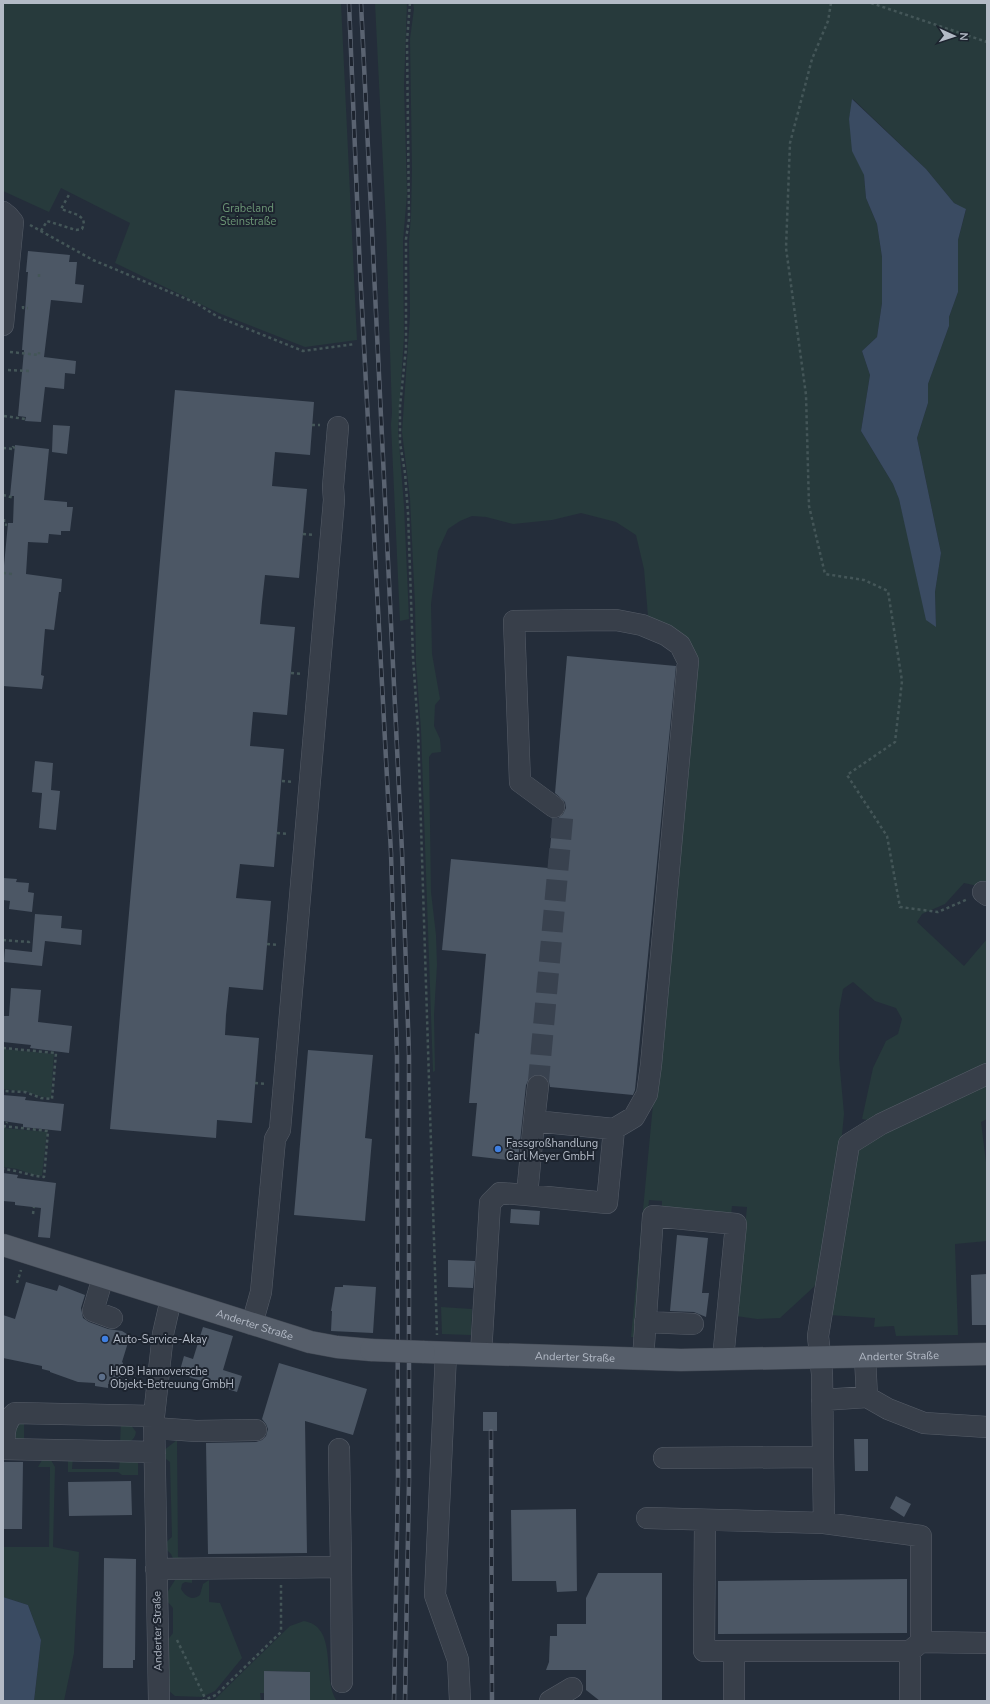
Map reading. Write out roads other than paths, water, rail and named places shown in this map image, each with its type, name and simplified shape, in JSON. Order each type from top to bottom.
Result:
[{"type":"main road","name":"Anderter Straße","points":[[3,1245],[310,1342],[337,1347],[446,1353],[643,1359],[865,1357],[987,1354]]},
{"type":"street","points":[[3,325],[15,221]]},
{"type":"street","points":[[252,1324],[261,1292],[275,1139],[280,1130],[333,507],[333,481],[338,427]]},
{"type":"street","points":[[534,1121],[614,1129],[634,1118],[647,1094],[651,1065],[688,661],[680,645],[666,636],[642,626],[616,620],[514,621],[520,782],[554,807]]},
{"type":"street","points":[[824,1524],[822,1374],[819,1357],[818,1336],[849,1144],[881,1124],[987,1074]]},
{"type":"street","points":[[527,1195],[538,1086]]},
{"type":"street","points":[[481,1354],[490,1203],[500,1193],[607,1203],[614,1129]]},
{"type":"street","points":[[643,1359],[653,1216],[736,1224],[723,1359]]},
{"type":"street","points":[[103,1277],[93,1311],[112,1318]]},
{"type":"street","name":"Anderter Straße","points":[[159,1701],[154,1422],[163,1334],[171,1299]]},
{"type":"street","points":[[645,1322],[693,1324]]},
{"type":"street","points":[[446,1353],[435,1595],[458,1660],[460,1701]]},
{"type":"street","points":[[865,1357],[867,1388],[888,1408],[924,1423],[987,1427]]},
{"type":"street","points":[[822,1400],[867,1388]]},
{"type":"street","points":[[155,1452],[4,1449],[5,1427],[8,1419],[16,1413],[154,1422],[196,1431],[256,1430]]},
{"type":"street","points":[[339,1450],[342,1682]]},
{"type":"street","points":[[664,1458],[823,1456]]},
{"type":"street","points":[[647,1518],[824,1524],[921,1536],[916,1647],[910,1701]]},
{"type":"street","points":[[705,1520],[704,1652],[916,1647],[987,1643]]},
{"type":"street","points":[[156,1569],[341,1567]]},
{"type":"street","points":[[734,1651],[734,1701]]},
{"type":"street","points":[[550,1701],[572,1688]]},
{"type":"water","points":[[852,99],[926,169],[954,203],[966,209],[958,240],[958,292],[949,317],[949,326],[928,384],[928,403],[917,438],[941,553],[935,592],[936,627],[926,620],[899,499],[893,484],[861,431],[870,375],[862,351],[877,337],[882,303],[882,257],[877,224],[866,198],[864,175],[852,151],[849,119]]},
{"type":"water","points":[[3,1597],[28,1605],[41,1640],[34,1701],[3,1701]]},
{"type":"tunnel","points":[[538,1086],[563,814],[554,807]]},
{"type":"railway","points":[[349,3],[360,271],[391,853],[397,1055],[398,1480],[394,1701]]},
{"type":"railway","points":[[361,3],[402,851],[409,1055],[409,1481],[405,1701]]},
{"type":"railway","points":[[491,1431],[492,1701]]},
{"type":"place","name":"Fassgroßhandlung Carl Meyer GmbH","points":[[498,1149]]},
{"type":"place","name":"Auto-Service-Akay","points":[[105,1339]]},
{"type":"place","name":"HOB Hannoversche Objekt-Betreuung GmbH","points":[[102,1377]]},
{"type":"park label","name":"Grabeland Steinstraße","points":[[248,214]]}]
